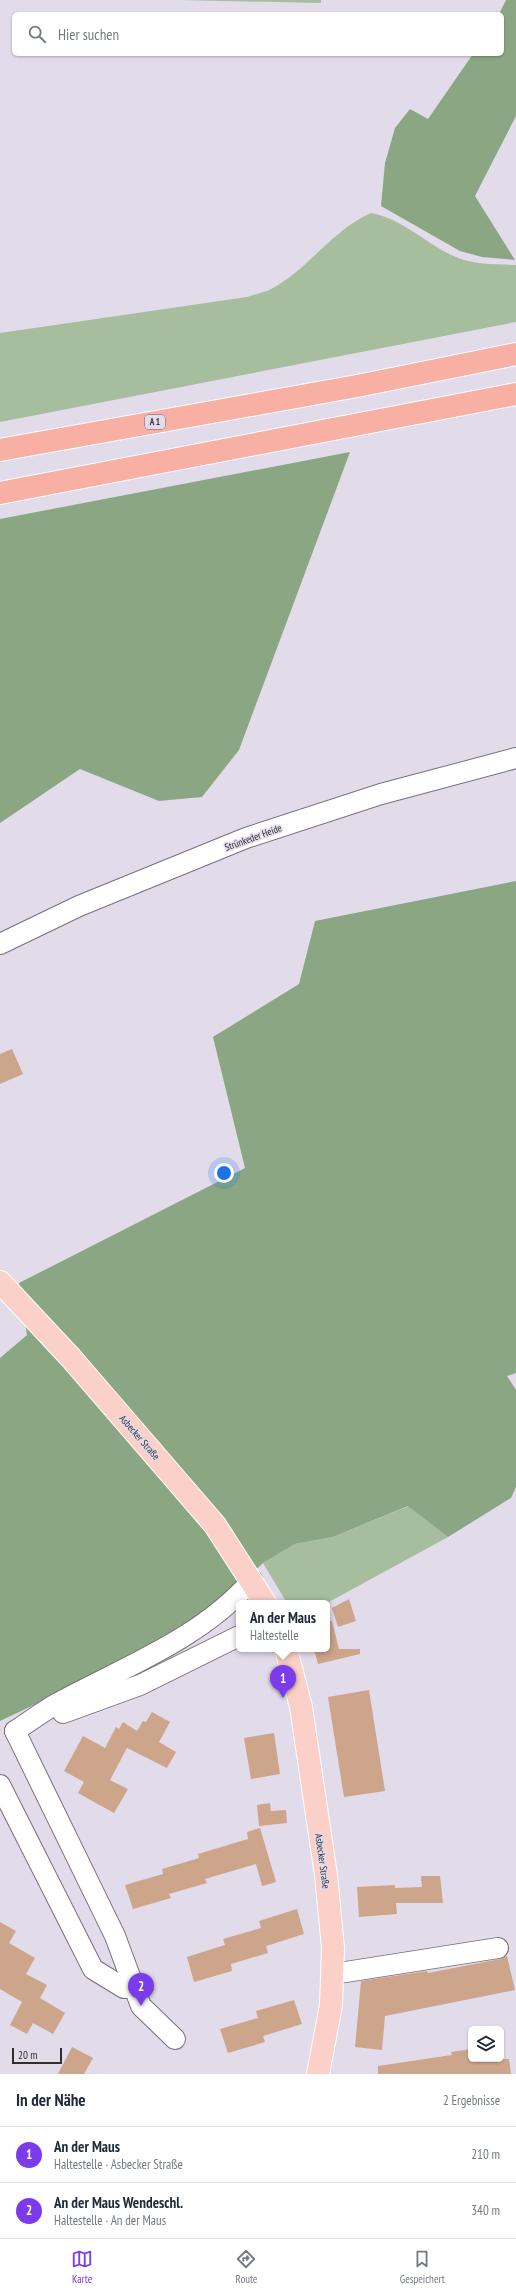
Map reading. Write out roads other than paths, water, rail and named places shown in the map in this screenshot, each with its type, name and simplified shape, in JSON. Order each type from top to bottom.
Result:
[{"type":"highway","name":"A 1","points":[[0,450],[357,386],[516,354]]},
{"type":"highway","points":[[0,493],[516,394]]},
{"type":"main road","name":"Asbecker Straße","points":[[0,1282],[71,1358],[215,1525],[252,1580],[263,1600]]},
{"type":"main road","name":"Asbecker Straße","points":[[287,1652],[301,1707],[306,1738],[326,1875],[333,1948],[331,2005],[318,2074]]},
{"type":"street","name":"Strünkeder Heide","points":[[0,944],[79,906],[246,838],[382,794],[516,758]]},
{"type":"street","points":[[8,1734],[55,1705],[178,1640],[218,1613],[239,1595],[252,1580]]},
{"type":"street","points":[[8,1734],[140,1685],[236,1637]]},
{"type":"street","points":[[8,1734],[115,1936],[141,2006],[175,2040]]},
{"type":"street","points":[[0,1785],[93,1969],[124,1988],[135,1987]]},
{"type":"street","points":[[333,1974],[498,1948]]},
{"type":"place","name":"An der Maus","points":[[283,1698]]},
{"type":"place","name":"An der Maus Wendeschl.","points":[[141,2006]]}]
